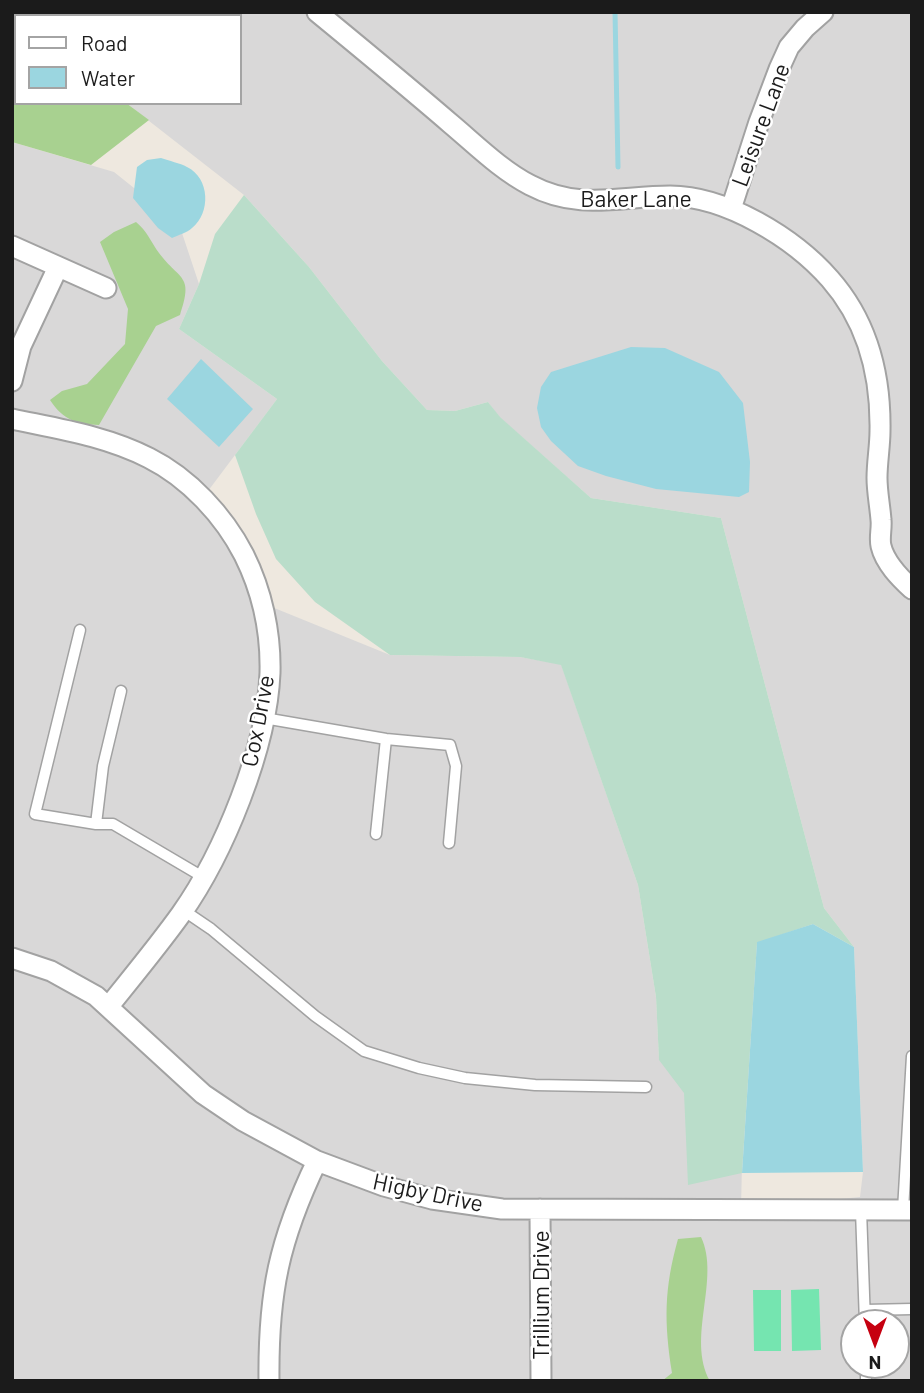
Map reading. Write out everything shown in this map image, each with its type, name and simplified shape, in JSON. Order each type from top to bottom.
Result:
[{"type":"street","name":"Baker Lane","points":[[317,12],[494,159],[530,185],[553,195],[581,201],[673,196],[702,199],[731,209],[784,239],[807,256],[843,294],[857,316],[866,338],[878,384],[880,433],[877,478],[881,546],[891,565],[912,589]]},
{"type":"street","name":"Leisure Lane","points":[[731,209],[759,122],[789,47],[823,12]]},
{"type":"street","points":[[12,246],[106,288]]},
{"type":"street","points":[[12,381],[21,346],[58,267]]},
{"type":"street","name":"Cox Drive","points":[[12,419],[84,434],[120,445],[150,458],[191,487],[217,514],[237,543],[251,571],[262,603],[268,637],[270,672],[263,718],[242,791],[223,839],[183,910],[110,1006]]},
{"type":"street","name":"Higby Drive","points":[[12,958],[51,971],[110,1006],[203,1094],[243,1121],[317,1161],[384,1186],[432,1199],[502,1209],[907,1210]]},
{"type":"street","points":[[269,1381],[270,1317],[281,1253],[297,1204],[317,1161]]},
{"type":"street","name":"Trillium Drive","points":[[540,1209],[541,1381]]},
{"type":"lane","points":[[79,630],[35,814],[96,824],[113,824],[203,877]]},
{"type":"lane","points":[[96,824],[103,766],[121,691]]},
{"type":"lane","points":[[263,718],[386,740],[450,746],[456,765],[449,843]]},
{"type":"lane","points":[[376,834],[386,740]]},
{"type":"lane","points":[[183,910],[211,929],[315,1016],[364,1051],[419,1068],[465,1078],[534,1085],[646,1087]]},
{"type":"lane","points":[[907,1210],[912,1056]]},
{"type":"lane","points":[[861,1210],[865,1309]]},
{"type":"shaded area","points":[[45,12],[912,12],[912,1381],[12,1381],[12,142],[114,172],[179,224],[199,284],[179,329],[277,399],[202,499],[262,603],[390,655],[520,657],[561,664],[638,885],[656,997],[659,1059],[744,1072],[741,1209],[860,1197],[863,1172],[854,947],[824,908],[721,518],[591,498],[499,417],[488,402],[455,411],[427,410],[382,361],[309,267],[244,195],[129,105],[242,105],[242,14]]},
{"type":"green space","points":[[12,12],[46,14],[14,14],[14,105],[129,105],[149,120],[91,165],[12,142]]},
{"type":"green space","points":[[244,195],[309,267],[382,361],[427,410],[455,411],[488,402],[500,417],[591,498],[721,518],[824,908],[854,947],[813,924],[757,943],[742,1173],[688,1185],[684,1093],[659,1060],[656,997],[638,885],[561,665],[520,657],[390,655],[315,602],[276,559],[256,514],[235,455],[277,399],[179,329],[199,284],[215,234]]},
{"type":"green space","points":[[136,222],[183,279],[186,292],[184,302],[180,315],[156,326],[99,425],[77,422],[60,412],[50,400],[62,391],[87,384],[125,344],[128,309],[100,242]]},
{"type":"green space","points":[[701,1237],[706,1253],[707,1271],[701,1346],[710,1381],[662,1381],[672,1373],[667,1306],[670,1274],[678,1239]]},
{"type":"green space","points":[[819,1289],[821,1350],[792,1351],[791,1290]]},
{"type":"green space","points":[[753,1290],[781,1290],[781,1351],[754,1351]]},
{"type":"water","points":[[161,158],[195,172],[204,187],[205,205],[198,222],[188,231],[172,238],[158,228],[133,198],[137,167],[147,160]]},
{"type":"water","points":[[631,347],[665,348],[719,372],[743,403],[750,462],[749,492],[739,497],[656,489],[578,466],[551,441],[541,427],[537,408],[541,387],[551,372]]},
{"type":"water","points":[[201,359],[253,409],[219,447],[167,399]]},
{"type":"water","points":[[813,924],[854,947],[863,1172],[742,1173],[757,942]]},
{"type":"waterway","points":[[615,12],[618,167]]}]
